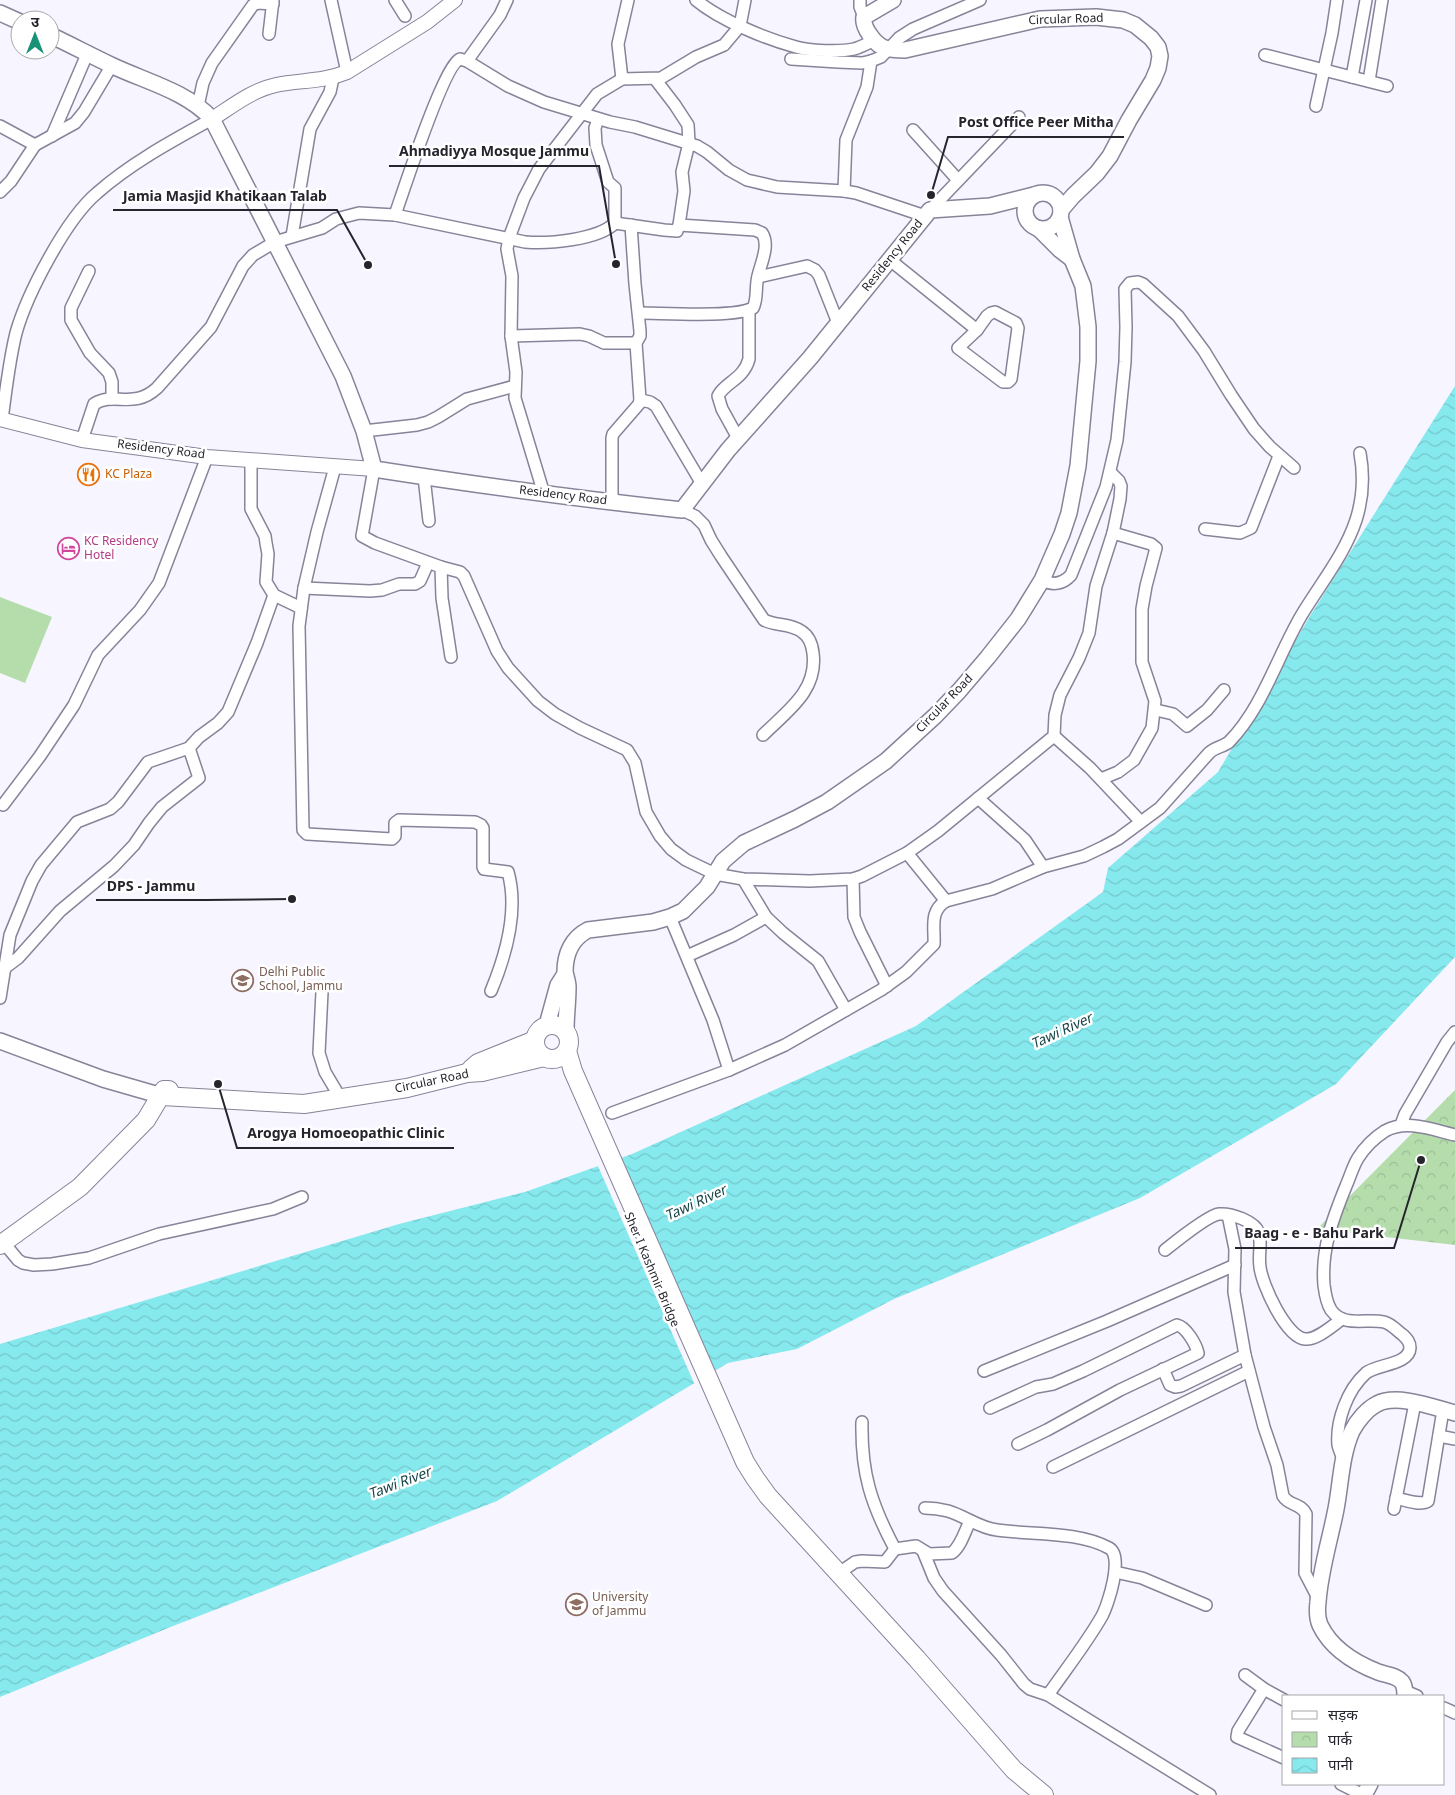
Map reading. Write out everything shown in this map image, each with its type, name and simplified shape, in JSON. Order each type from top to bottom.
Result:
[{"type":"main road","points":[[890,49],[882,47],[875,40],[865,26],[864,17],[893,0]]},
{"type":"main road","name":"Circular Road","points":[[565,974],[568,951],[579,934],[588,930],[653,922],[670,917],[682,910],[707,887],[723,861],[744,843],[827,802],[886,761],[909,741],[953,697],[1018,619],[1042,580],[1062,534],[1074,490],[1089,344],[1085,294],[1072,259],[1061,214],[1110,156],[1148,90],[1158,68],[1160,56],[1158,47],[1151,38],[1135,25],[1123,20],[1110,18],[1040,19],[905,50],[890,49]]},
{"type":"main road","points":[[60,39],[88,52],[112,66],[186,98],[212,119],[343,376],[364,431],[374,469]]},
{"type":"main road","points":[[990,206],[1066,189],[1087,181]]},
{"type":"main road","points":[[1040,230],[1052,227],[1061,214],[1056,199],[1040,194],[1028,199],[1025,205],[1025,218],[1028,224],[1040,230],[1072,259]]},
{"type":"main road","points":[[990,206],[1025,218]]},
{"type":"main road","name":"Residency Road","points":[[374,469],[544,494],[682,510],[738,438],[810,358],[927,212],[990,206]]},
{"type":"main road","points":[[547,1025],[558,985],[565,974]]},
{"type":"main road","points":[[565,974],[568,987],[566,1030],[570,1042],[562,1062],[539,1053],[535,1040],[539,1031],[547,1025],[554,1024],[566,1030]]},
{"type":"main road","points":[[467,1073],[478,1063],[535,1040]]},
{"type":"main road","name":"Circular Road","points":[[0,1041],[144,1092],[269,1096],[302,1095],[319,1100],[341,1099],[430,1083],[467,1073],[562,1062]]},
{"type":"main road","name":"Sher I Kashmir Bridge","points":[[562,1062],[741,1464]]},
{"type":"main road","points":[[3,1249],[70,1208],[103,1180],[147,1130],[168,1093]]},
{"type":"main road","points":[[1409,1694],[1404,1684],[1396,1677],[1368,1668],[1347,1657],[1322,1627],[1318,1619],[1318,1598],[1336,1512],[1343,1460],[1359,1420],[1370,1409],[1379,1403],[1387,1401],[1399,1400],[1416,1403],[1449,1412]]},
{"type":"main road","points":[[741,1464],[1014,1770],[1044,1795]]},
{"type":"main road","points":[[741,1464],[744,1484],[759,1502],[1011,1781],[1028,1795]]},
{"type":"street","points":[[331,0],[347,72]]},
{"type":"street","points":[[395,0],[405,16]]},
{"type":"street","points":[[1,419],[12,350],[21,318],[43,270],[72,221],[90,199],[146,157],[255,92],[275,85],[333,78],[347,72],[427,22],[455,0]]},
{"type":"street","points":[[467,61],[500,15],[507,0]]},
{"type":"street","points":[[622,79],[618,44],[628,0]]},
{"type":"street","points":[[696,0],[719,16],[740,26],[807,49],[854,49],[875,40]]},
{"type":"street","points":[[544,494],[516,406],[516,372],[512,336],[512,276],[507,249],[509,238],[524,198],[539,168],[597,94],[622,79],[655,79],[666,76],[696,57],[724,45],[740,26],[745,0]]},
{"type":"street","points":[[860,0],[860,7],[864,17]]},
{"type":"street","points":[[791,59],[862,63],[871,61],[881,57],[899,38],[913,29],[980,0]]},
{"type":"street","points":[[1316,106],[1337,0]]},
{"type":"street","points":[[1352,77],[1366,0]]},
{"type":"street","points":[[1369,81],[1382,0]]},
{"type":"street","points":[[198,106],[212,63],[253,5],[258,2],[273,2],[269,34]]},
{"type":"street","points":[[52,136],[88,52]]},
{"type":"street","points":[[1265,56],[1387,86]]},
{"type":"street","points":[[395,215],[438,94],[456,60],[460,59],[467,61],[523,94],[570,111],[689,143],[707,152],[729,170],[747,180],[777,188],[844,191],[927,212],[1019,117]]},
{"type":"street","points":[[844,191],[846,140],[867,87],[871,61]]},
{"type":"street","points":[[0,192],[11,181],[35,145],[75,123],[84,112],[112,66]]},
{"type":"street","points":[[292,236],[310,130],[328,97],[333,78]]},
{"type":"street","points":[[82,440],[94,404],[112,399],[139,400],[149,396],[157,388],[210,327],[243,266],[253,256],[276,242],[322,228],[336,219],[347,215],[358,213],[395,215],[536,243],[565,241],[594,234],[607,229],[615,223],[678,230],[684,191],[682,172],[689,143],[688,125],[655,79]]},
{"type":"street","points":[[598,119],[595,128],[596,145],[608,182],[615,188],[615,223]]},
{"type":"street","points":[[0,126],[35,145]]},
{"type":"street","points":[[913,130],[958,180]]},
{"type":"street","points":[[612,502],[613,434],[640,400],[636,343],[640,336],[639,313],[634,276],[631,225]]},
{"type":"street","points":[[639,313],[718,313],[749,310],[755,306],[758,277],[764,258],[765,238],[762,232],[679,225]]},
{"type":"street","points":[[890,260],[976,330]]},
{"type":"street","points":[[758,277],[807,266],[811,267],[819,275],[838,323]]},
{"type":"street","points":[[89,271],[71,308],[71,320],[90,354],[109,373],[112,382],[112,399]]},
{"type":"street","points":[[1042,580],[1049,584],[1056,584],[1066,580],[1071,574],[1096,514],[1110,472],[1117,440],[1123,388],[1126,327],[1125,289],[1132,282],[1142,284],[1178,316],[1204,351],[1254,429],[1279,456],[1294,468]]},
{"type":"street","points":[[738,438],[722,409],[718,396],[748,365],[749,310]]},
{"type":"street","points":[[995,312],[1016,323],[1018,328],[1011,379],[1008,382],[1003,382],[958,348],[976,330],[991,313],[995,312]]},
{"type":"street","points":[[512,336],[580,334],[590,336],[604,343],[636,343]]},
{"type":"street","points":[[364,431],[428,422],[467,399],[515,386]]},
{"type":"street","points":[[640,400],[650,402],[656,406],[702,484]]},
{"type":"street","name":"Residency Road","points":[[1,419],[82,440],[207,457],[374,469]]},
{"type":"street","points":[[612,1113],[729,1070],[785,1045],[887,986],[906,972],[934,944],[935,914],[940,904],[946,900],[992,889],[1043,867],[1091,854],[1118,839],[1160,808],[1171,798],[1209,753],[1230,741],[1257,703],[1301,617],[1340,556],[1356,519],[1362,491],[1363,469],[1360,452]]},
{"type":"street","points":[[1205,530],[1240,533],[1251,528],[1279,456]]},
{"type":"street","points":[[3,805],[40,756],[74,705],[98,655],[140,610],[159,583],[207,457]]},
{"type":"street","points":[[252,460],[251,510],[265,536],[268,554],[266,582],[274,595],[301,608]]},
{"type":"street","points":[[335,466],[304,588],[298,626],[302,830],[307,834],[392,839],[394,838],[396,824],[399,820],[475,822],[481,825],[483,828],[483,867],[484,869],[508,872],[512,904],[506,952],[491,991]]},
{"type":"street","points":[[374,469],[362,536],[428,564],[460,572],[464,576],[497,651],[508,668],[538,701],[555,714],[580,728],[627,750],[635,763],[646,812],[660,836],[671,849],[686,860],[715,874],[742,879],[810,881],[853,879],[907,853],[938,832],[1054,736],[1057,704],[1064,684],[1086,642],[1096,586],[1120,499],[1121,486],[1117,477],[1110,472]]},
{"type":"street","points":[[424,477],[429,521]]},
{"type":"street","points":[[682,510],[695,516],[704,525],[716,548],[764,620],[771,624],[790,626],[800,630],[811,643],[814,667],[809,686],[802,696],[763,735]]},
{"type":"street","points":[[1102,779],[1118,772],[1134,760],[1152,728],[1156,710],[1154,695],[1143,668],[1141,657],[1142,609],[1156,548],[1151,544],[1112,533]]},
{"type":"street","points":[[304,588],[370,591],[382,590],[399,584],[415,584],[420,581],[428,564]]},
{"type":"street","points":[[441,567],[442,598],[450,658]]},
{"type":"street","points":[[0,998],[10,935],[32,881],[41,865],[72,826],[83,819],[110,809],[118,802],[148,762],[189,748],[228,712],[257,643],[274,595]]},
{"type":"street","points":[[1156,710],[1173,714],[1187,726],[1207,710],[1224,690]]},
{"type":"street","points":[[1054,736],[1102,779],[1141,822]]},
{"type":"street","points":[[6,967],[18,958],[60,911],[114,866],[134,845],[149,822],[162,807],[199,778],[189,748]]},
{"type":"street","points":[[978,798],[1025,840],[1043,867]]},
{"type":"street","points":[[907,853],[946,900]]},
{"type":"street","points":[[742,879],[766,917],[783,933],[814,956],[846,1010]]},
{"type":"street","points":[[853,879],[854,917],[887,986]]},
{"type":"street","points":[[670,917],[718,1031],[729,1070]]},
{"type":"street","points":[[686,956],[734,935],[766,917]]},
{"type":"street","points":[[322,992],[319,1052],[330,1081],[341,1099]]},
{"type":"street","points":[[1343,1460],[1338,1446],[1340,1422],[1347,1399],[1367,1372],[1402,1360],[1409,1351],[1410,1346],[1408,1340],[1384,1322],[1342,1319],[1332,1312],[1328,1303],[1324,1278],[1325,1245],[1332,1219],[1358,1159],[1370,1143],[1403,1120],[1447,1042],[1455,1032]]},
{"type":"street","points":[[1403,1120],[1412,1126],[1455,1135]]},
{"type":"street","points":[[3,1249],[23,1263],[34,1265],[89,1258],[159,1234],[273,1209],[302,1197]]},
{"type":"street","points":[[1165,1250],[1215,1215],[1228,1215],[1252,1224],[1259,1232],[1259,1264],[1264,1282],[1283,1319],[1294,1333],[1298,1337],[1310,1338],[1342,1319]]},
{"type":"street","points":[[1228,1215],[1234,1242],[1234,1292],[1244,1354],[1264,1427],[1277,1465],[1283,1496],[1286,1500],[1302,1507],[1306,1514],[1304,1562],[1306,1573],[1318,1598]]},
{"type":"street","points":[[984,1370],[1107,1321],[1235,1265]]},
{"type":"street","points":[[990,1408],[1036,1387],[1053,1384],[1171,1328],[1181,1326],[1197,1348],[1198,1353],[1018,1444]]},
{"type":"street","points":[[1164,1369],[1170,1385],[1175,1387],[1244,1354]]},
{"type":"street","points":[[1052,1467],[1249,1371]]},
{"type":"street","points":[[1416,1403],[1395,1504],[1425,1503],[1428,1501],[1439,1436],[1449,1412]]},
{"type":"street","points":[[862,1422],[861,1451],[868,1485],[883,1527],[904,1547]]},
{"type":"street","points":[[1439,1436],[1455,1438]]},
{"type":"street","points":[[925,1508],[949,1511],[995,1530],[1070,1537],[1095,1543],[1111,1549],[1115,1554],[1115,1572],[1102,1615],[1048,1695]]},
{"type":"street","points":[[839,1573],[855,1562],[885,1562],[904,1547],[918,1547],[923,1551],[934,1554],[955,1551],[970,1521]]},
{"type":"street","points":[[923,1551],[938,1584],[1024,1684],[1030,1689],[1048,1695],[1210,1795]]},
{"type":"street","points":[[1115,1572],[1142,1578],[1206,1605]]},
{"type":"street","points":[[1245,1675],[1282,1699]]},
{"type":"street","points":[[1264,1689],[1238,1731],[1237,1737],[1282,1757]]},
{"type":"street","points":[[1343,1785],[1363,1795]]},
{"type":"green space","points":[[0,597],[52,617],[25,683],[0,673]]},
{"type":"green space","points":[[1455,1090],[1455,1245],[1317,1229]]},
{"type":"water","name":"Tawi River","points":[[1455,386],[1455,957],[1336,1084],[1140,1198],[894,1299],[797,1349],[728,1363],[497,1501],[173,1626],[0,1697],[0,1344],[399,1224],[525,1192],[632,1154],[916,1026],[1103,892],[1108,868],[1218,772],[1310,616]]},
{"type":"pier","points":[[619,1156],[715,1374],[695,1385],[597,1164]]},
{"type":"place","name":"Post Office Peer Mitha","points":[[931,195]]},
{"type":"place","name":"Ahmadiyya Mosque Jammu","points":[[616,264]]},
{"type":"place","name":"Jamia Masjid Khatikaan Talab","points":[[368,265]]},
{"type":"place","name":"KC Plaza","points":[[89,475]]},
{"type":"place","name":"KC Residency Hotel","points":[[68,549]]},
{"type":"place","name":"DPS - Jammu","points":[[292,899]]},
{"type":"place","name":"Delhi Public School, Jammu","points":[[243,980]]},
{"type":"place","name":"Arogya Homoeopathic Clinic","points":[[218,1084]]},
{"type":"place","name":"Baag - e - Bahu Park","points":[[1421,1160]]},
{"type":"place","name":"University of Jammu","points":[[576,1605]]}]
